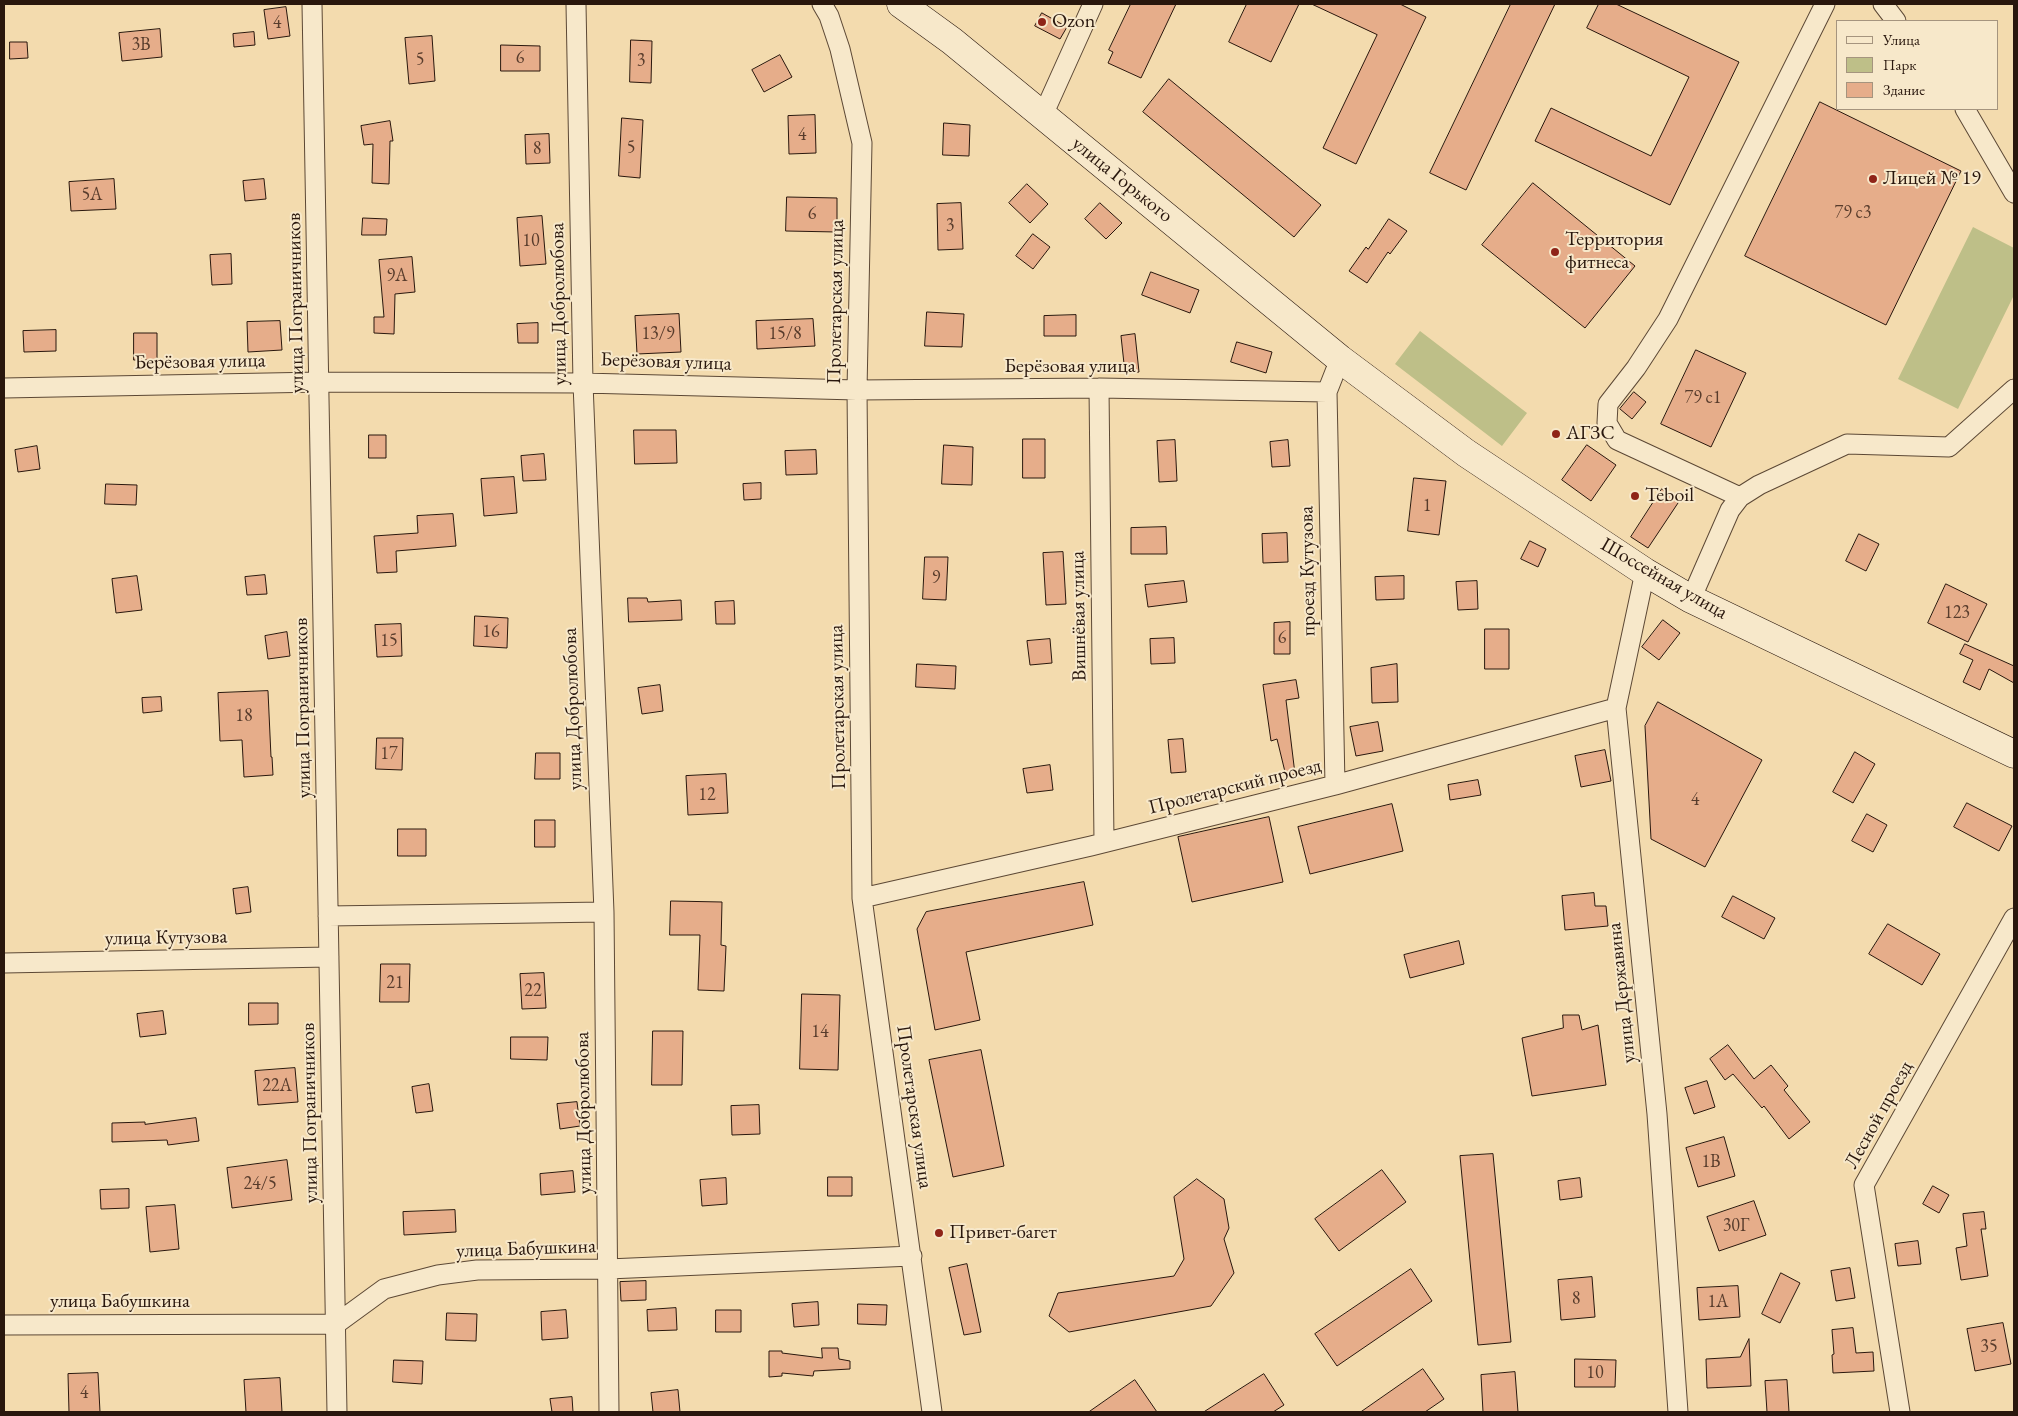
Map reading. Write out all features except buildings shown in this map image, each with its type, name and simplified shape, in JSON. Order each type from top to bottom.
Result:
[{"type":"main road","name":"улица Горького","points":[[901,4],[952,41],[1340,358]]},
{"type":"main road","name":"Шоссейная улица","points":[[1340,358],[1466,452],[1645,572],[1691,598],[2014,754]]},
{"type":"street","name":"улица Пограничников","points":[[312,4],[338,1412]]},
{"type":"street","name":"улица Добролюбова","points":[[576,4],[582,383],[604,912],[609,1412]]},
{"type":"street","name":"Пролетарская улица","points":[[822,4],[829,16],[840,48],[862,143],[857,390],[862,898],[932,1412]]},
{"type":"street","points":[[1043,115],[1093,4]]},
{"type":"street","points":[[1740,498],[1617,440],[1607,423],[1608,404],[1636,368],[1668,318],[1825,4]]},
{"type":"street","points":[[1883,4],[1895,20]]},
{"type":"street","points":[[1966,110],[2014,193]]},
{"type":"street","name":"проезд Кутузова","points":[[1335,785],[1326,392],[1340,358]]},
{"type":"street","name":"Берёзовая улица","points":[[4,388],[320,382],[582,383],[857,390],[1099,388],[1326,392]]},
{"type":"street","name":"Вишнёвая улица","points":[[1099,388],[1104,842]]},
{"type":"street","points":[[1691,598],[1730,510],[1740,498],[1759,485],[1847,444],[1949,447],[2014,389]]},
{"type":"street","name":"улица Державина","points":[[1645,572],[1616,708],[1657,1114],[1678,1412]]},
{"type":"street","name":"Пролетарский проезд","points":[[862,898],[1104,842],[1335,785],[1616,708]]},
{"type":"street","points":[[328,916],[604,912]]},
{"type":"street","name":"Лесной проезд","points":[[1900,1412],[1864,1185],[2014,918]]},
{"type":"street","name":"улица Кутузова","points":[[4,963],[329,957]]},
{"type":"street","name":"улица Бабушкина","points":[[4,1325],[336,1324],[384,1289],[438,1276],[477,1270],[608,1269],[912,1256]]},
{"type":"green space","points":[[1973,227],[2014,248],[2014,295],[1958,409],[1898,379]]},
{"type":"green space","points":[[1420,331],[1527,413],[1502,446],[1395,364]]},
{"type":"place","name":"Ozon","points":[[1042,22]]},
{"type":"place","name":"Лицей № 19","points":[[1873,179]]},
{"type":"place","name":"Территория фитнеса","points":[[1555,252]]},
{"type":"place","name":"АГЗС","points":[[1556,434]]},
{"type":"place","name":"Teboil","points":[[1635,496]]},
{"type":"place","name":"Привет-багет","points":[[939,1233]]}]
